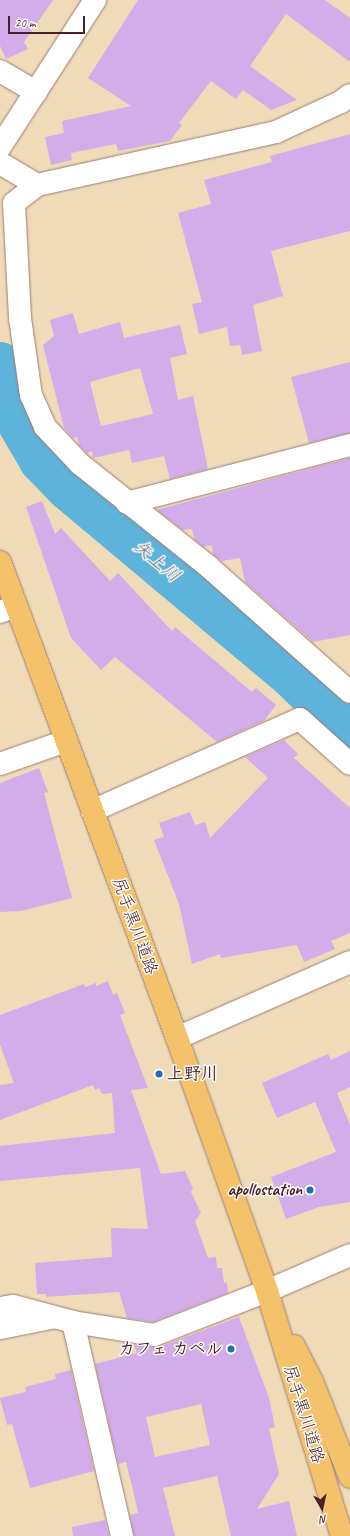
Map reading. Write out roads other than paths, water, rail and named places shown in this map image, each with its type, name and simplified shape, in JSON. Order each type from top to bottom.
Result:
[{"type":"main road","name":"尻手黒川道路","points":[[0,562],[8,609],[66,741],[177,1038],[267,1291],[338,1531]]},
{"type":"main road","name":"尻手黒川道路","points":[[267,1291],[312,1381],[350,1478]]},
{"type":"street","points":[[0,147],[95,0]]},
{"type":"street","points":[[0,71],[36,92]]},
{"type":"street","points":[[350,95],[341,102],[276,132],[37,185],[14,203],[20,318],[31,395],[45,427],[60,445],[127,503],[209,567],[350,692]]},
{"type":"street","points":[[0,163],[37,185]]},
{"type":"street","points":[[127,503],[350,445]]},
{"type":"street","points":[[92,811],[300,719],[350,764]]},
{"type":"street","points":[[0,764],[66,741]]},
{"type":"street","points":[[177,1038],[350,962]]},
{"type":"street","points":[[0,1308],[13,1306],[65,1320],[154,1334],[267,1291],[350,1255]]},
{"type":"street","points":[[0,1328],[65,1320]]},
{"type":"street","points":[[65,1320],[122,1536]]},
{"type":"waterway","name":"矢上川","points":[[0,365],[14,412],[42,460],[68,487],[293,676],[350,731]]},
{"type":"place","name":"上野川","points":[[159,1074]]},
{"type":"place","name":"apollostation","points":[[310,1190]]},
{"type":"place","name":"カフェ カペル","points":[[231,1349]]}]
